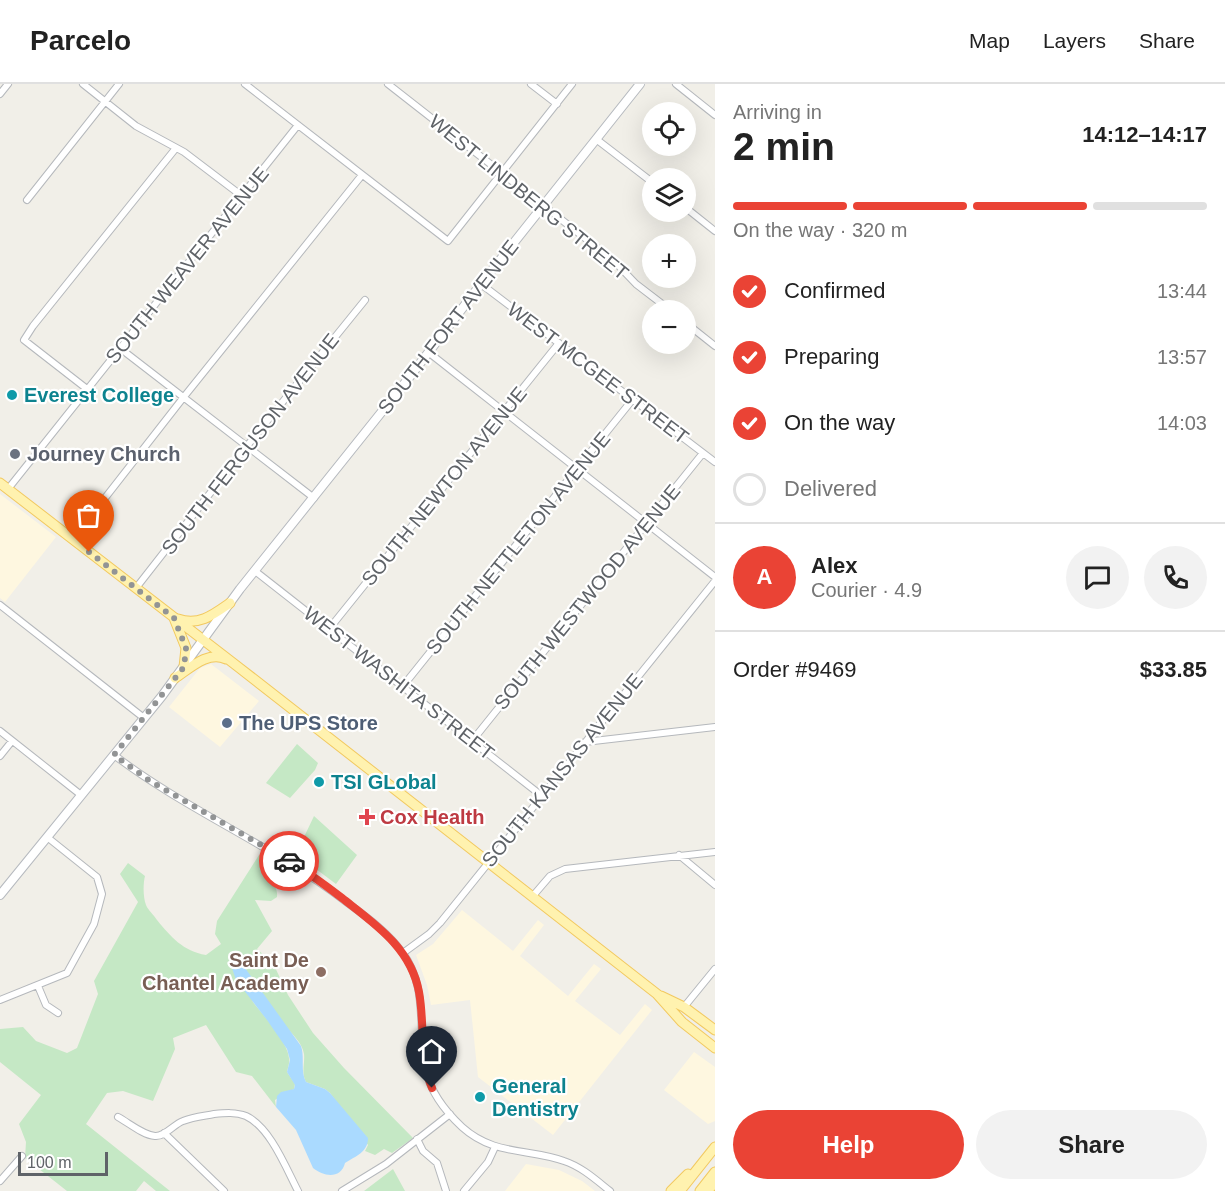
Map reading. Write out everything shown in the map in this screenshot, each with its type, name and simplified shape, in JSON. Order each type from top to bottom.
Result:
[{"type":"main road","points":[[4,486],[657,994],[682,1022],[715,1050]]},
{"type":"main road","points":[[174,618],[188,622],[200,621],[217,613],[230,603]]},
{"type":"main road","points":[[174,618],[186,648],[184,667]]},
{"type":"main road","points":[[175,678],[195,664],[210,658],[221,657],[237,666]]},
{"type":"main road","points":[[657,994],[684,1006],[715,1030]]},
{"type":"main road","points":[[680,1191],[715,1147]]},
{"type":"main road","points":[[671,1191],[703,1161]]},
{"type":"main road","points":[[700,1191],[715,1172]]},
{"type":"main road","points":[[707,1191],[715,1183]]},
{"type":"street","points":[[0,94],[8,84]]},
{"type":"street","points":[[83,84],[136,126],[176,148],[242,196]]},
{"type":"street","points":[[27,200],[120,84]]},
{"type":"street","points":[[245,84],[448,241],[572,84]]},
{"type":"street","name":"WEST LINDBERG STREET","points":[[388,84],[613,260],[636,284],[657,300]]},
{"type":"street","points":[[531,84],[557,104]]},
{"type":"street","name":"SOUTH FORT AVENUE","points":[[0,895],[144,718],[255,571],[640,84]]},
{"type":"street","points":[[676,84],[715,115]]},
{"type":"street","name":"SOUTH WEAVER AVENUE","points":[[4,486],[121,349],[298,125]]},
{"type":"street","points":[[596,138],[642,174]]},
{"type":"street","points":[[87,389],[24,340],[176,148]]},
{"type":"street","points":[[73,539],[362,175]]},
{"type":"street","points":[[696,216],[715,231]]},
{"type":"street","name":"WEST MCGEE STREET","points":[[481,284],[715,462]]},
{"type":"street","name":"SOUTH FERGUSON AVENUE","points":[[136,588],[365,300]]},
{"type":"street","points":[[696,331],[715,346]]},
{"type":"street","name":"SOUTH NEWTON AVENUE","points":[[329,629],[559,343]]},
{"type":"street","points":[[121,349],[314,498]]},
{"type":"street","points":[[428,352],[715,579]]},
{"type":"street","name":"SOUTH NETTLETON AVENUE","points":[[402,686],[633,399]]},
{"type":"street","name":"SOUTH WESTWOOD AVENUE","points":[[472,741],[703,453]]},
{"type":"street","name":"WEST WASHITA STREET","points":[[255,571],[542,796]]},
{"type":"street","name":"SOUTH KANSAS AVENUE","points":[[403,953],[434,929],[715,579]]},
{"type":"street","points":[[0,605],[144,718]]},
{"type":"street","points":[[585,742],[714,728]]},
{"type":"street","points":[[0,731],[81,795]]},
{"type":"street","points":[[0,756],[12,741]]},
{"type":"street","points":[[114,755],[150,781],[303,870],[375,925],[403,953],[414,974],[419,992],[424,1060],[428,1077],[437,1096],[450,1114],[470,1133],[495,1147],[563,1161],[583,1170],[610,1191]]},
{"type":"street","points":[[0,1000],[67,973],[94,924],[102,894],[97,877],[48,837]]},
{"type":"street","points":[[532,897],[547,879],[561,870],[715,852]]},
{"type":"street","points":[[679,855],[715,885]]},
{"type":"street","points":[[684,1006],[715,969]]},
{"type":"street","points":[[38,986],[46,1005],[58,1013]]},
{"type":"street","points":[[118,1118],[152,1136],[160,1136],[175,1124],[197,1116],[228,1113],[248,1117],[259,1126],[274,1145],[298,1191]]},
{"type":"street","points":[[342,1191],[380,1168],[450,1114]]},
{"type":"street","points":[[164,1133],[224,1191]]},
{"type":"street","points":[[417,1139],[423,1151],[437,1163],[446,1191]]},
{"type":"street","points":[[464,1191],[488,1162],[495,1147]]},
{"type":"street","points":[[0,1181],[22,1156]]},
{"type":"shaded area","points":[[0,494],[56,537],[5,602],[0,598]]},
{"type":"shaded area","points":[[211,664],[259,701],[220,747],[169,707],[200,668]]},
{"type":"shaded area","points":[[462,910],[513,951],[538,920],[544,925],[520,956],[568,996],[594,964],[601,969],[575,1001],[620,1035],[645,1004],[652,1010],[553,1135],[478,1077],[470,1000],[431,1005],[427,985],[416,955],[433,944]]},
{"type":"shaded area","points":[[694,1052],[715,1067],[715,1121],[708,1124],[664,1090]]},
{"type":"shaded area","points":[[526,1164],[559,1170],[582,1181],[595,1191],[505,1191]]},
{"type":"green space","points":[[297,744],[318,763],[315,770],[290,798],[266,783]]},
{"type":"green space","points":[[314,816],[357,855],[336,884],[296,854]]},
{"type":"green space","points":[[259,855],[270,864],[277,897],[271,901],[255,900],[272,931],[257,949],[273,963],[288,995],[313,1033],[413,1138],[392,1153],[384,1149],[375,1155],[365,1151],[368,1145],[330,1093],[306,1082],[303,1072],[304,1054],[297,1039],[252,1001],[284,1043],[289,1060],[287,1072],[295,1084],[294,1089],[275,1100],[276,1107],[252,1076],[236,1072],[206,1025],[173,1038],[175,1049],[153,1101],[123,1091],[107,1093],[86,1124],[170,1191],[156,1191],[144,1181],[136,1191],[67,1191],[25,1158],[26,1142],[19,1124],[41,1095],[0,1062],[0,1029],[23,1027],[36,1041],[67,1053],[77,1048],[98,994],[94,981],[138,902],[120,874],[128,863],[145,876],[146,905],[162,926],[184,947],[206,955],[221,944],[215,934],[217,921]]},
{"type":"green space","points":[[393,1169],[405,1191],[364,1191]]},
{"type":"water","points":[[235,958],[240,961],[301,1046],[306,1082],[330,1093],[368,1138],[364,1150],[345,1163],[340,1172],[336,1174],[327,1175],[313,1168],[296,1130],[276,1107],[277,1096],[281,1092],[294,1089],[295,1085],[287,1072],[290,1060],[287,1049],[236,980],[230,962]]},
{"type":"way so far","points":[[89,552],[174,618],[186,648],[184,667],[114,755],[150,781],[289,861]]},
{"type":"place","name":"Everest College","points":[[12,395]]},
{"type":"place","name":"Journey Church","points":[[15,454]]},
{"type":"place","name":"The UPS Store","points":[[227,723]]},
{"type":"place","name":"TSI GLobal","points":[[319,782]]},
{"type":"place","name":"Cox Health","points":[[367,817]]},
{"type":"place","name":"Saint De Chantel Academy","points":[[321,972]]},
{"type":"place","name":"General Dentistry","points":[[480,1097]]},
{"type":"route","points":[[289,861],[375,925],[406,957],[419,992],[424,1060],[432,1088]]}]
